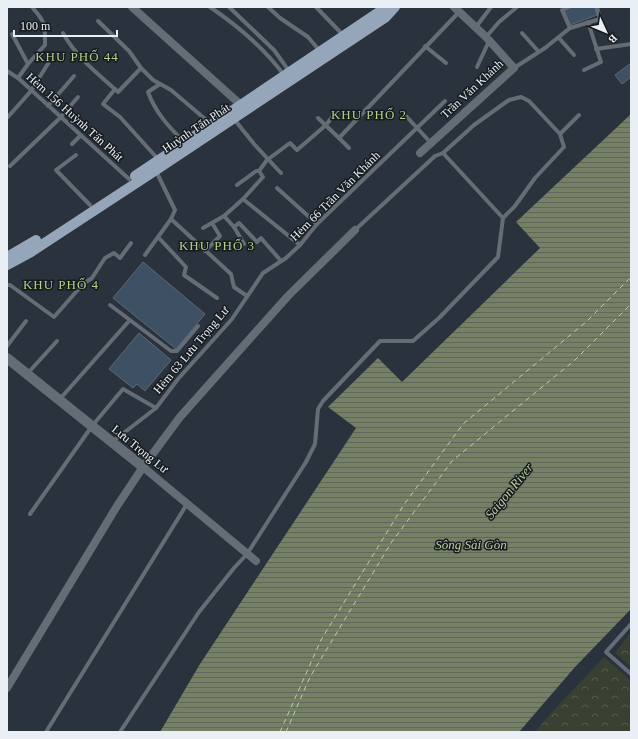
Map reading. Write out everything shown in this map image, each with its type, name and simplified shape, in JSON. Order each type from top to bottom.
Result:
[{"type":"main road","name":"Huỳnh Tấn Phát","points":[[7,257],[90,205],[132,181],[156,170],[228,118],[289,77],[320,51],[382,10],[390,7]]},
{"type":"main road","name":"Huỳnh Tấn Phát","points":[[7,265],[30,252],[132,181],[158,160],[211,124],[228,118],[241,105],[386,17],[395,7]]},
{"type":"street","points":[[132,7],[241,105]]},
{"type":"street","name":"Trần Văn Khánh","points":[[420,153],[514,68],[476,27],[456,10]]},
{"type":"street","points":[[7,688],[117,506],[143,467],[180,417],[277,308],[355,230]]},
{"type":"street","name":"Lưu Trọng Lư","points":[[7,358],[143,467],[256,562]]},
{"type":"lane","points":[[18,78],[45,45],[45,28],[43,20],[32,7]]},
{"type":"lane","points":[[210,7],[239,28],[289,77]]},
{"type":"lane","points":[[229,7],[274,50],[289,77]]},
{"type":"lane","points":[[268,7],[280,18],[308,37],[320,51]]},
{"type":"lane","points":[[316,7],[343,36]]},
{"type":"lane","points":[[476,27],[491,7]]},
{"type":"lane","points":[[477,67],[487,39],[499,22],[517,7]]},
{"type":"lane","points":[[569,7],[562,10],[570,28]]},
{"type":"lane","points":[[514,68],[559,38],[570,28],[600,19],[598,7]]},
{"type":"lane","points":[[339,138],[425,46],[456,10]]},
{"type":"lane","points":[[98,21],[129,51],[141,68],[153,80],[171,90],[211,124]]},
{"type":"lane","points":[[584,70],[600,62],[588,22]]},
{"type":"lane","points":[[63,33],[78,56],[118,92],[141,68]]},
{"type":"lane","points":[[522,33],[538,51]]},
{"type":"lane","points":[[12,34],[28,64]]},
{"type":"lane","points":[[559,38],[574,56]]},
{"type":"lane","points":[[596,49],[631,44]]},
{"type":"lane","points":[[425,46],[446,63]]},
{"type":"lane","points":[[7,118],[32,91],[49,62]]},
{"type":"lane","name":"Hẻm 156 Huỳnh Tấn Phát","points":[[8,73],[18,78],[60,118],[132,181]]},
{"type":"lane","points":[[48,106],[74,76]]},
{"type":"lane","points":[[160,84],[148,92],[151,100],[161,118],[185,142]]},
{"type":"lane","points":[[115,89],[103,104],[120,117],[158,160]]},
{"type":"lane","points":[[10,166],[60,118],[78,97]]},
{"type":"lane","points":[[120,732],[199,612],[247,554],[306,462],[315,444],[318,409],[323,401],[380,341],[413,341],[439,318],[498,257],[503,218],[515,206],[535,178],[564,147],[560,134],[529,101],[521,97],[509,100],[474,125],[443,153],[435,156],[355,230]]},
{"type":"lane","name":"Hẻm 66 Trần Văn Khánh","points":[[263,273],[281,261],[300,245],[317,224],[444,101]]},
{"type":"lane","points":[[237,185],[256,171],[259,171],[267,160],[290,143],[297,150],[326,125],[336,112]]},
{"type":"lane","points":[[560,134],[579,115]]},
{"type":"lane","points":[[406,116],[431,143]]},
{"type":"lane","points":[[228,118],[281,173]]},
{"type":"lane","points":[[318,118],[349,148]]},
{"type":"lane","points":[[72,144],[80,136]]},
{"type":"lane","points":[[443,153],[503,218]]},
{"type":"lane","points":[[76,155],[56,170],[90,205]]},
{"type":"lane","points":[[145,255],[171,219],[175,210],[156,170]]},
{"type":"lane","points":[[203,228],[224,216],[243,199],[264,177],[259,171]]},
{"type":"lane","points":[[277,188],[317,224]]},
{"type":"lane","points":[[243,199],[300,245]]},
{"type":"lane","points":[[224,216],[234,227],[244,244]]},
{"type":"lane","points":[[171,219],[231,274],[234,287],[247,296]]},
{"type":"lane","points":[[205,251],[220,236],[212,222]]},
{"type":"lane","points":[[234,227],[239,223],[257,242],[261,238],[281,261]]},
{"type":"lane","points":[[158,237],[186,267],[184,275],[217,298]]},
{"type":"lane","points":[[7,285],[10,285],[54,317],[83,284],[92,278],[105,258],[114,253],[120,258],[131,243]]},
{"type":"lane","name":"Hẻm 63 Lưu Trọng Lư","points":[[92,426],[123,389],[156,408],[178,379],[232,319],[263,273]]},
{"type":"lane","points":[[110,306],[171,351],[175,352],[198,326]]},
{"type":"lane","points":[[7,346],[26,321]]},
{"type":"lane","points":[[59,400],[129,321]]},
{"type":"lane","points":[[28,374],[57,341]]},
{"type":"lane","points":[[112,442],[156,408]]},
{"type":"lane","points":[[30,514],[92,426]]},
{"type":"lane","points":[[46,732],[187,504]]},
{"type":"lane","points":[[631,624],[606,652],[631,674]]},
{"type":"green space","points":[[631,632],[631,667],[615,653]]},
{"type":"green space","points":[[604,657],[631,681],[631,732],[535,732],[551,713]]},
{"type":"water","name":"Sông Sài Gòn","points":[[631,114],[631,609],[575,667],[519,732],[160,732],[200,664],[356,428],[328,407],[378,358],[402,382],[540,248],[516,222]]},
{"type":"building","points":[[572,7],[594,7],[597,15],[570,25],[564,10]]},
{"type":"building","points":[[631,63],[631,77],[622,84],[615,75]]},
{"type":"building","points":[[143,262],[205,314],[176,349],[113,298]]},
{"type":"building","points":[[139,333],[171,360],[145,391],[137,384],[133,388],[109,369]]},
{"type":"ferry route","points":[[280,732],[321,640],[403,506],[463,424],[586,322],[631,277]]},
{"type":"ferry route","points":[[286,732],[310,677],[391,543],[452,461],[575,360],[631,304]]},
{"type":"district","name":"KHU PHỐ 44","points":[[77,56]]},
{"type":"district","name":"KHU PHỐ 2","points":[[369,114]]},
{"type":"district","name":"KHU PHỐ 3","points":[[217,245]]},
{"type":"district","name":"KHU PHỐ 4","points":[[61,284]]},
{"type":"water label","name":"Saigon River","points":[[509,491]]}]
